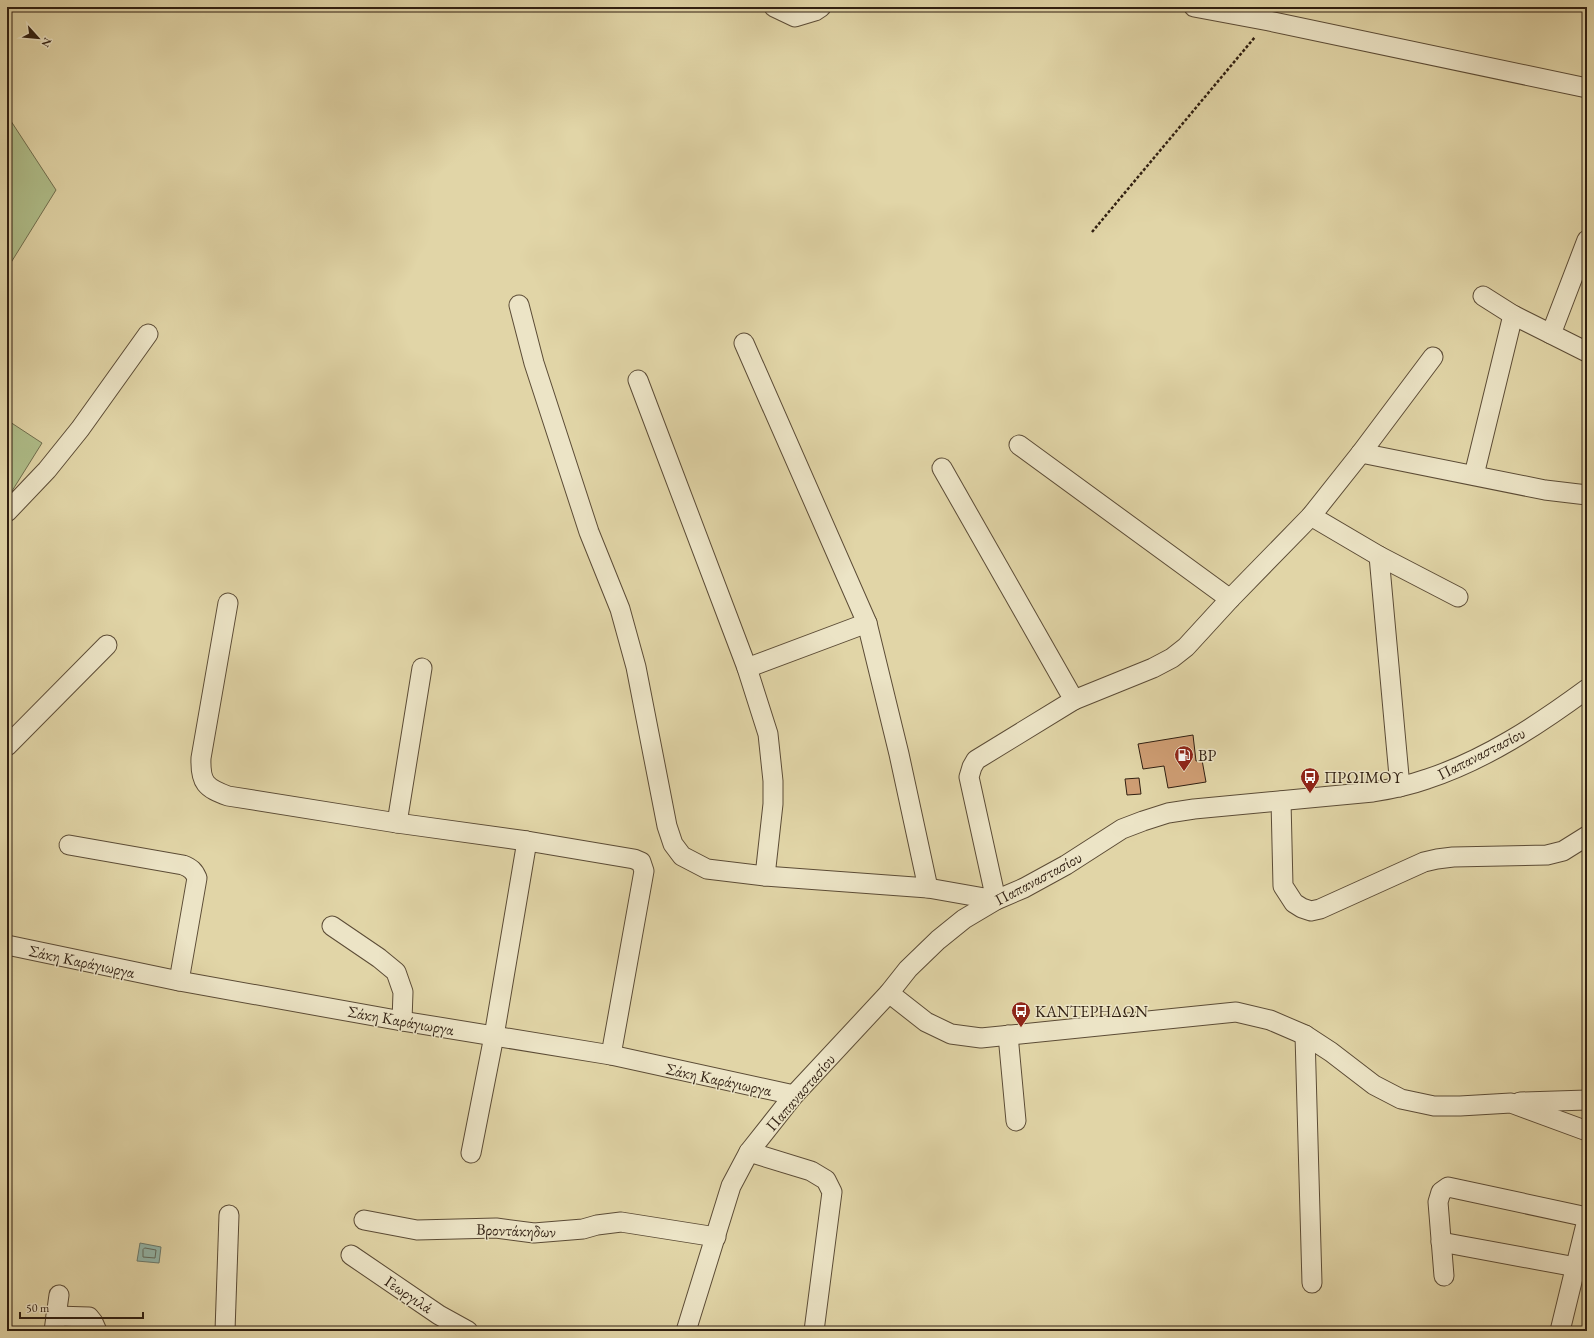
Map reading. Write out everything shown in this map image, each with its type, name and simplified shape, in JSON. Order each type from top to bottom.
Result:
[{"type":"street","points":[[774,7],[795,17],[815,12],[821,7]]},
{"type":"street","points":[[1194,7],[1269,21],[1587,88]]},
{"type":"street","points":[[1551,334],[1587,240]]},
{"type":"street","points":[[1483,296],[1513,314],[1587,352]]},
{"type":"street","points":[[519,305],[534,363],[586,525],[620,610],[634,660],[667,826],[673,844],[682,856],[707,869],[765,876],[928,888],[996,900],[971,785],[970,777],[972,767],[976,760],[1074,700],[1153,668],[1172,658],[1186,647],[1230,599],[1311,516],[1361,453],[1433,357]]},
{"type":"street","points":[[1474,475],[1513,314]]},
{"type":"street","points":[[7,512],[47,470],[75,435],[148,334]]},
{"type":"street","points":[[744,343],[867,623],[899,754],[928,888]]},
{"type":"street","points":[[638,380],[747,668],[768,734],[773,781],[773,804],[765,876]]},
{"type":"street","points":[[1019,445],[1230,599]]},
{"type":"street","points":[[1361,453],[1545,490],[1587,495]]},
{"type":"street","points":[[942,468],[1074,700]]},
{"type":"street","points":[[1311,516],[1379,556],[1458,597]]},
{"type":"street","points":[[1379,556],[1400,787]]},
{"type":"street","points":[[228,603],[201,758],[200,771],[204,782],[212,791],[228,796],[397,824],[527,841],[626,859],[634,859],[641,862],[644,871],[611,1055]]},
{"type":"street","points":[[747,668],[867,623]]},
{"type":"street","points":[[7,746],[107,645]]},
{"type":"street","points":[[397,824],[422,668]]},
{"type":"street","name":"Παπαναστασίου","points":[[686,1331],[731,1186],[749,1152],[794,1095],[889,993],[908,969],[938,940],[964,919],[996,900],[1024,888],[1066,865],[1122,829],[1143,821],[1168,813],[1194,809],[1373,792],[1400,787],[1427,779],[1460,767],[1498,748],[1587,689]]},
{"type":"street","points":[[1281,800],[1283,886],[1294,903],[1311,911],[1320,909],[1424,862],[1453,857],[1547,855],[1563,851],[1587,836]]},
{"type":"street","points":[[471,1152],[494,1036],[527,841]]},
{"type":"street","points":[[69,845],[183,865],[190,868],[194,872],[197,878],[179,981]]},
{"type":"street","points":[[332,926],[379,958],[396,972],[403,992],[402,1021]]},
{"type":"street","name":"Σάκη Καράγιωργα","points":[[7,945],[179,981],[402,1021],[611,1055],[794,1095]]},
{"type":"street","points":[[889,993],[926,1022],[951,1034],[981,1038],[1236,1012],[1270,1020],[1305,1035],[1331,1052],[1374,1085],[1401,1099],[1434,1106],[1587,1100]]},
{"type":"street","points":[[1008,1035],[1016,1121]]},
{"type":"street","points":[[1305,1035],[1312,1283]]},
{"type":"street","points":[[1511,1103],[1587,1131]]},
{"type":"street","points":[[749,1152],[812,1171],[826,1180],[832,1192],[814,1331]]},
{"type":"street","points":[[1444,1276],[1438,1202],[1441,1192],[1448,1187],[1587,1217]]},
{"type":"street","points":[[225,1331],[229,1215]]},
{"type":"street","name":"Βροντάκηδων","points":[[364,1220],[417,1230],[496,1228],[534,1233],[583,1229],[597,1225],[621,1222],[716,1237]]},
{"type":"street","points":[[1560,1331],[1587,1220]]},
{"type":"street","points":[[1442,1242],[1576,1267]]},
{"type":"street","name":"Γεωργιλά","points":[[351,1255],[439,1315],[468,1331]]},
{"type":"street","points":[[59,1294],[55,1324],[89,1317],[94,1322],[97,1331]]},
{"type":"path","points":[[1092,232],[1269,21]]},
{"type":"green space","points":[[7,115],[56,190],[7,269]]},
{"type":"green space","points":[[7,420],[42,443],[7,499]]},
{"type":"water","points":[[140,1243],[161,1247],[159,1263],[137,1261]]},
{"type":"building","points":[[1193,735],[1196,761],[1202,760],[1206,782],[1168,788],[1164,766],[1143,769],[1138,744]]},
{"type":"building","points":[[1139,778],[1141,794],[1127,795],[1125,779]]},
{"type":"place","name":"BP","points":[[1184,772]]},
{"type":"place","name":"ΠΡΩΙΜΟΥ","points":[[1310,794]]},
{"type":"place","name":"ΚΑΝΤΕΡΗΔΩΝ","points":[[1021,1028]]}]
